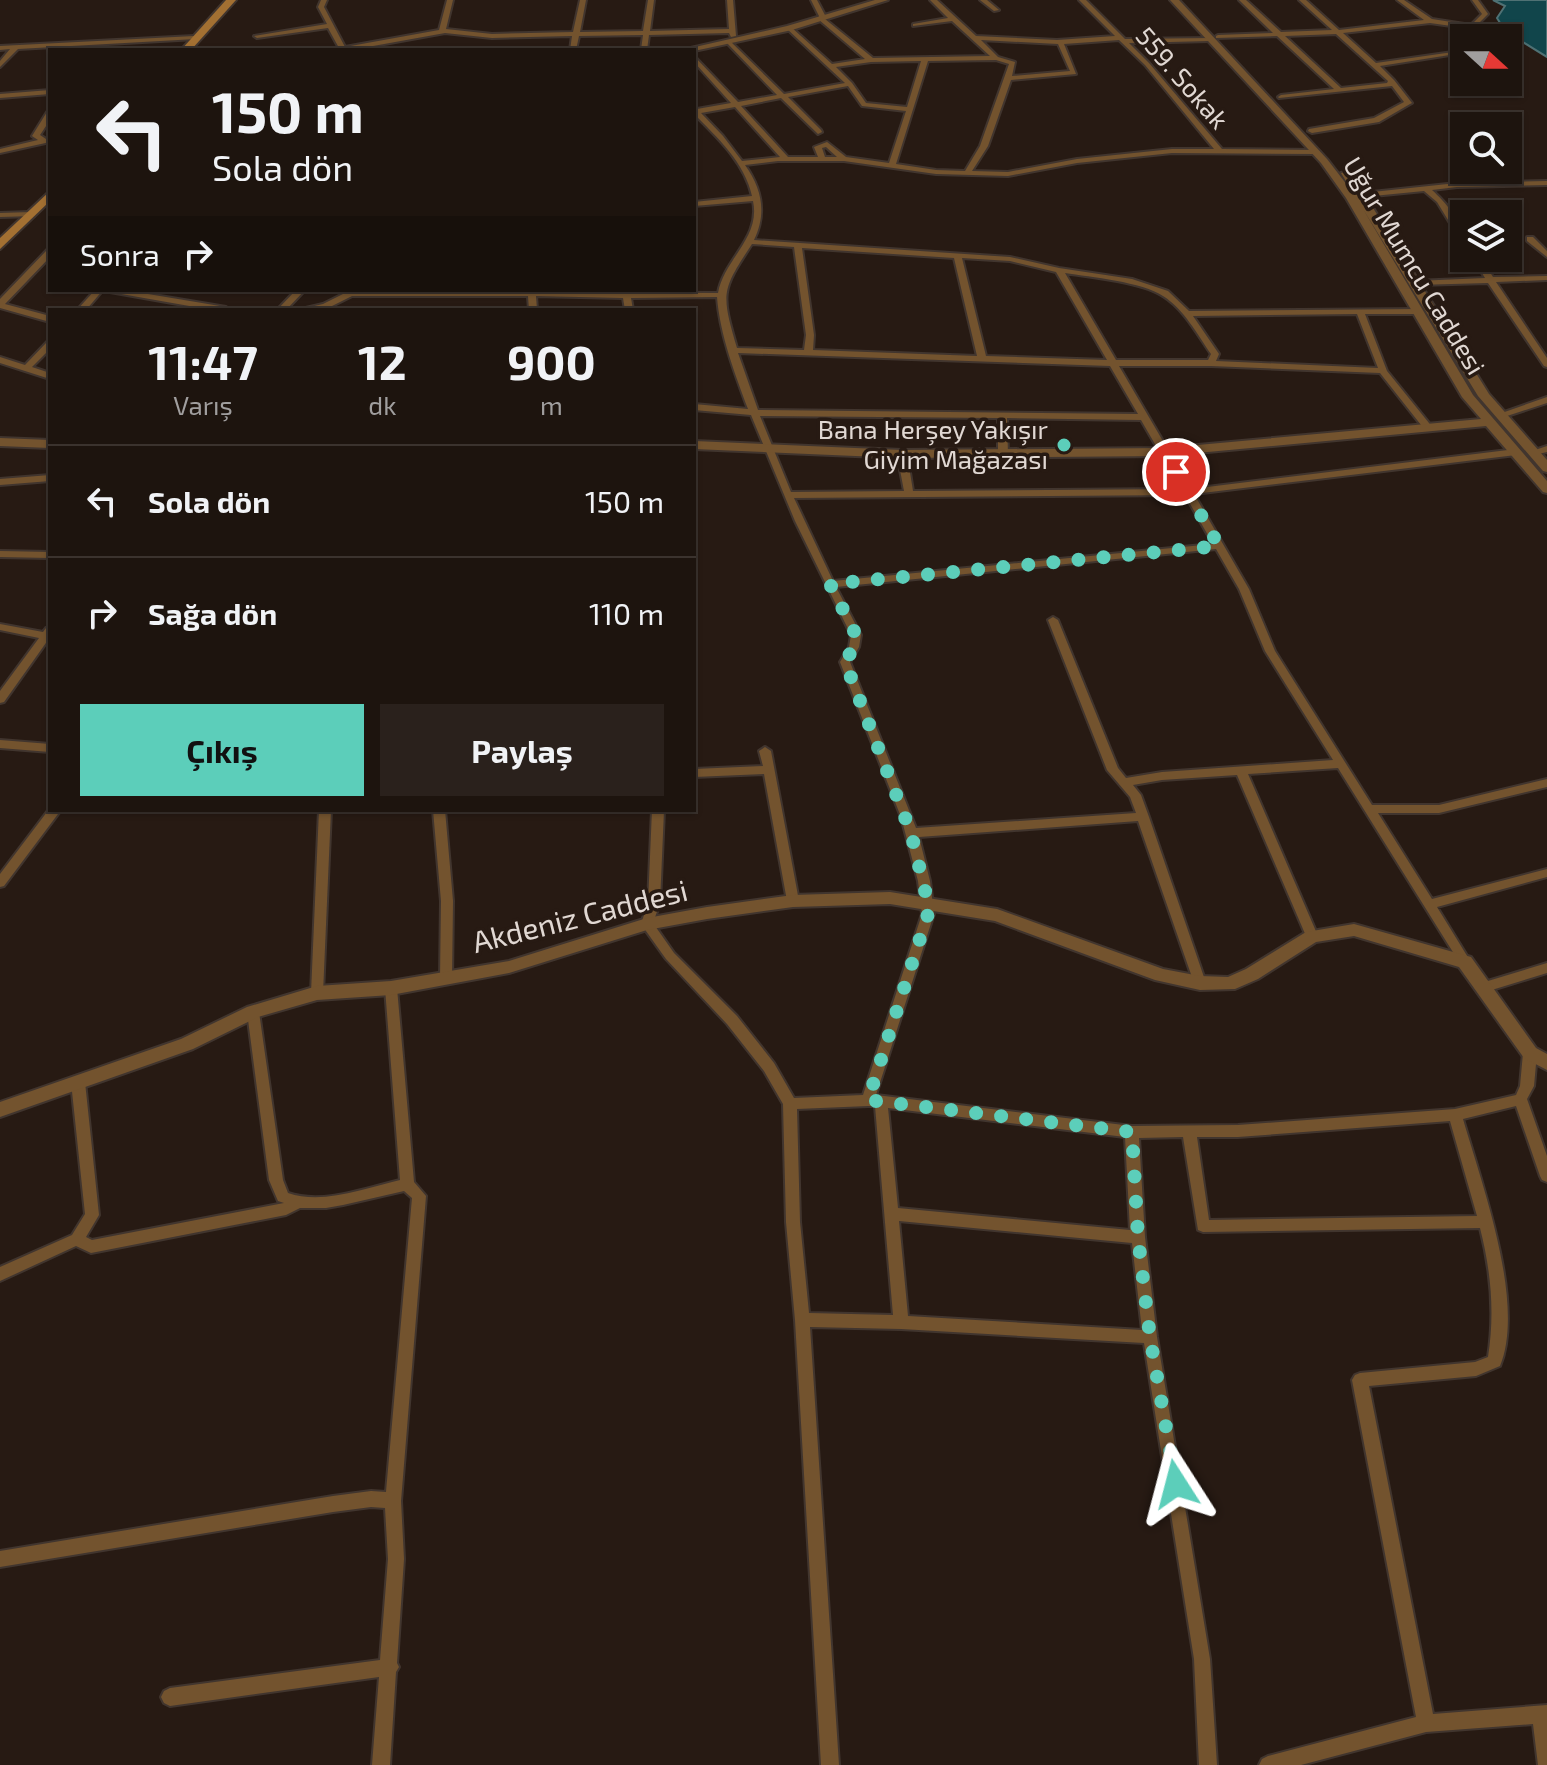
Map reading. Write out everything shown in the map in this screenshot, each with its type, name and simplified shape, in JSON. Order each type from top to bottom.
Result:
[{"type":"main road","points":[[187,48],[231,0]]},
{"type":"main road","points":[[0,245],[48,196]]},
{"type":"street","points":[[324,0],[321,7],[341,48]]},
{"type":"street","points":[[442,32],[450,0]]},
{"type":"street","points":[[573,48],[583,0]]},
{"type":"street","points":[[644,48],[651,0]]},
{"type":"street","points":[[730,0],[732,42],[818,132]]},
{"type":"street","points":[[814,0],[821,17],[871,60]]},
{"type":"street","points":[[696,48],[789,28],[884,0]]},
{"type":"street","points":[[933,0],[996,58]]},
{"type":"street","points":[[983,0],[996,10]]},
{"type":"street","name":"559. Sokak","points":[[1082,0],[1122,40],[1218,149]]},
{"type":"street","name":"Uğur Mumcu Caddesi","points":[[1174,0],[1281,97],[1363,195],[1516,452],[1547,489]]},
{"type":"street","name":"Uğur Mumcu Caddesi","points":[[1185,0],[1351,197],[1468,397],[1534,452],[1547,468]]},
{"type":"street","points":[[1242,0],[1339,90]]},
{"type":"street","points":[[1302,0],[1392,81],[1408,103],[1376,120],[1312,131]]},
{"type":"street","points":[[1400,0],[1430,21]]},
{"type":"street","points":[[973,38],[1060,42],[1214,38],[1335,32],[1430,21],[1473,27],[1485,14],[1475,0]]},
{"type":"street","points":[[915,25],[951,19]]},
{"type":"street","points":[[263,48],[255,33],[328,26]]},
{"type":"street","points":[[789,28],[850,84],[864,105],[910,109]]},
{"type":"street","points":[[353,48],[442,32],[492,36],[730,31]]},
{"type":"street","points":[[418,36],[425,48]]},
{"type":"street","points":[[492,36],[498,45]]},
{"type":"street","points":[[0,48],[194,38]]},
{"type":"street","points":[[1008,78],[1074,73],[1060,42]]},
{"type":"street","points":[[104,48],[108,43]]},
{"type":"street","points":[[0,65],[15,48]]},
{"type":"street","points":[[1374,65],[1450,54]]},
{"type":"street","points":[[831,66],[871,60],[996,58],[1013,63],[984,146],[967,173]]},
{"type":"street","points":[[696,60],[786,159]]},
{"type":"street","points":[[892,166],[925,60]]},
{"type":"street","points":[[1281,97],[1390,85],[1392,81]]},
{"type":"street","points":[[696,111],[850,84]]},
{"type":"street","points":[[0,96],[48,92]]},
{"type":"street","points":[[696,113],[742,163],[757,198],[758,213],[751,242],[726,275],[719,295],[733,350],[771,451],[856,635],[854,647],[845,662],[911,833],[928,903],[928,914],[874,1101],[892,1214],[901,1322]]},
{"type":"street","points":[[47,140],[36,136],[48,117]]},
{"type":"street","points":[[0,151],[47,140]]},
{"type":"street","points":[[822,159],[818,147],[827,144],[844,159]]},
{"type":"street","points":[[0,163],[12,149]]},
{"type":"street","points":[[742,163],[844,159],[967,173],[1025,174],[1077,161],[1218,149],[1316,152]]},
{"type":"street","points":[[1363,195],[1547,183]]},
{"type":"street","points":[[1427,189],[1450,217]]},
{"type":"street","points":[[696,204],[757,198]]},
{"type":"street","points":[[0,215],[31,214]]},
{"type":"street","points":[[1530,239],[1547,255]]},
{"type":"street","points":[[751,242],[958,258],[1010,259],[1129,281],[1165,293],[1187,314],[1215,354],[1211,363]]},
{"type":"street","points":[[798,246],[810,335],[808,352]]},
{"type":"street","points":[[48,254],[0,305],[48,318]]},
{"type":"street","points":[[958,258],[982,359]]},
{"type":"street","points":[[1059,270],[1244,589],[1270,651],[1338,764],[1370,809],[1482,988],[1530,1053],[1547,1063]]},
{"type":"street","points":[[1485,272],[1547,364]]},
{"type":"street","points":[[1416,283],[1547,278]]},
{"type":"street","points":[[83,308],[97,292]]},
{"type":"street","points":[[122,292],[214,308]]},
{"type":"street","points":[[283,308],[299,292]]},
{"type":"street","points":[[313,308],[356,292],[719,295]]},
{"type":"street","points":[[627,296],[629,308]]},
{"type":"street","points":[[1187,314],[1417,311]]},
{"type":"street","points":[[1361,314],[1383,371],[1428,428]]},
{"type":"street","points":[[26,369],[48,346]]},
{"type":"street","points":[[733,350],[1111,363],[1211,363],[1383,371]]},
{"type":"street","points":[[0,360],[48,375]]},
{"type":"street","points":[[696,445],[771,451],[902,454],[1165,452],[1496,419],[1547,400]]},
{"type":"street","points":[[696,407],[757,413],[1144,417]]},
{"type":"street","points":[[1002,417],[1003,455]]},
{"type":"street","points":[[0,442],[48,444]]},
{"type":"street","points":[[1534,452],[1547,449]]},
{"type":"street","points":[[791,495],[1186,492],[1516,452]]},
{"type":"street","points":[[902,454],[909,495]]},
{"type":"street","points":[[0,482],[48,478]]},
{"type":"street","points":[[830,584],[1219,546]]},
{"type":"street","points":[[0,554],[48,555]]},
{"type":"street","points":[[1053,620],[1113,770],[1126,782],[1143,817],[1200,983]]},
{"type":"street","points":[[0,627],[48,635]]},
{"type":"street","points":[[0,699],[48,636]]},
{"type":"street","points":[[0,744],[48,748]]},
{"type":"street","points":[[765,751],[793,901]]},
{"type":"street","points":[[1126,782],[1162,776],[1338,764]]},
{"type":"street","points":[[696,773],[769,770]]},
{"type":"street","points":[[1241,772],[1312,936]]},
{"type":"street","points":[[1370,809],[1439,809],[1547,783]]},
{"type":"street","points":[[0,883],[53,812]]},
{"type":"street","points":[[317,993],[325,812]]},
{"type":"street","points":[[439,812],[447,901],[446,979]]},
{"type":"street","points":[[658,812],[654,903],[647,924],[670,956],[732,1020],[769,1067],[790,1104],[793,1222],[830,1765]]},
{"type":"street","points":[[911,833],[1143,817]]},
{"type":"street","points":[[1431,904],[1547,873]]},
{"type":"street","name":"Akdeniz Caddesi","points":[[0,1110],[187,1044],[253,1012],[317,993],[391,988],[509,967],[647,924],[793,901],[890,898],[997,915],[1161,975],[1200,983],[1229,984],[1252,974],[1312,936],[1354,930],[1465,962]]},
{"type":"street","points":[[1482,988],[1547,968]]},
{"type":"street","points":[[381,1765],[396,1559],[393,1501],[419,1196],[407,1184],[391,988]]},
{"type":"street","points":[[253,1012],[276,1180],[283,1197],[295,1204]]},
{"type":"street","points":[[790,1104],[874,1101],[1132,1132],[1455,1115],[1520,1099],[1527,1086],[1530,1053]]},
{"type":"street","points":[[0,1274],[77,1239],[92,1215],[78,1082]]},
{"type":"street","points":[[1520,1099],[1545,1160],[1547,1176]]},
{"type":"street","points":[[1426,1723],[1360,1380],[1476,1369],[1495,1361],[1501,1334],[1493,1256],[1455,1115]]},
{"type":"street","points":[[1189,1131],[1203,1226],[1483,1222]]},
{"type":"street","points":[[1132,1132],[1138,1237],[1150,1337],[1202,1659],[1208,1765]]},
{"type":"street","points":[[77,1239],[91,1247],[407,1184]]},
{"type":"street","points":[[892,1214],[1138,1237]]},
{"type":"street","points":[[802,1320],[901,1322],[1150,1337]]},
{"type":"street","points":[[0,1559],[333,1504],[371,1499],[393,1501]]},
{"type":"street","points":[[170,1697],[390,1667]]},
{"type":"street","points":[[1268,1765],[1426,1723],[1544,1715],[1547,1765]]},
{"type":"water","points":[[1493,0],[1547,0],[1547,57],[1522,42],[1522,24],[1501,24],[1497,18],[1505,6]]},
{"type":"place","name":"Bana Herşey Yakışır Giyim Mağazası","points":[[1064,445]]},
{"type":"route","points":[[1176,472],[1219,546],[830,584],[856,635],[856,644],[845,662],[911,833],[928,903],[928,914],[868,1100],[1132,1132],[1138,1237],[1150,1337],[1176,1484]]}]
